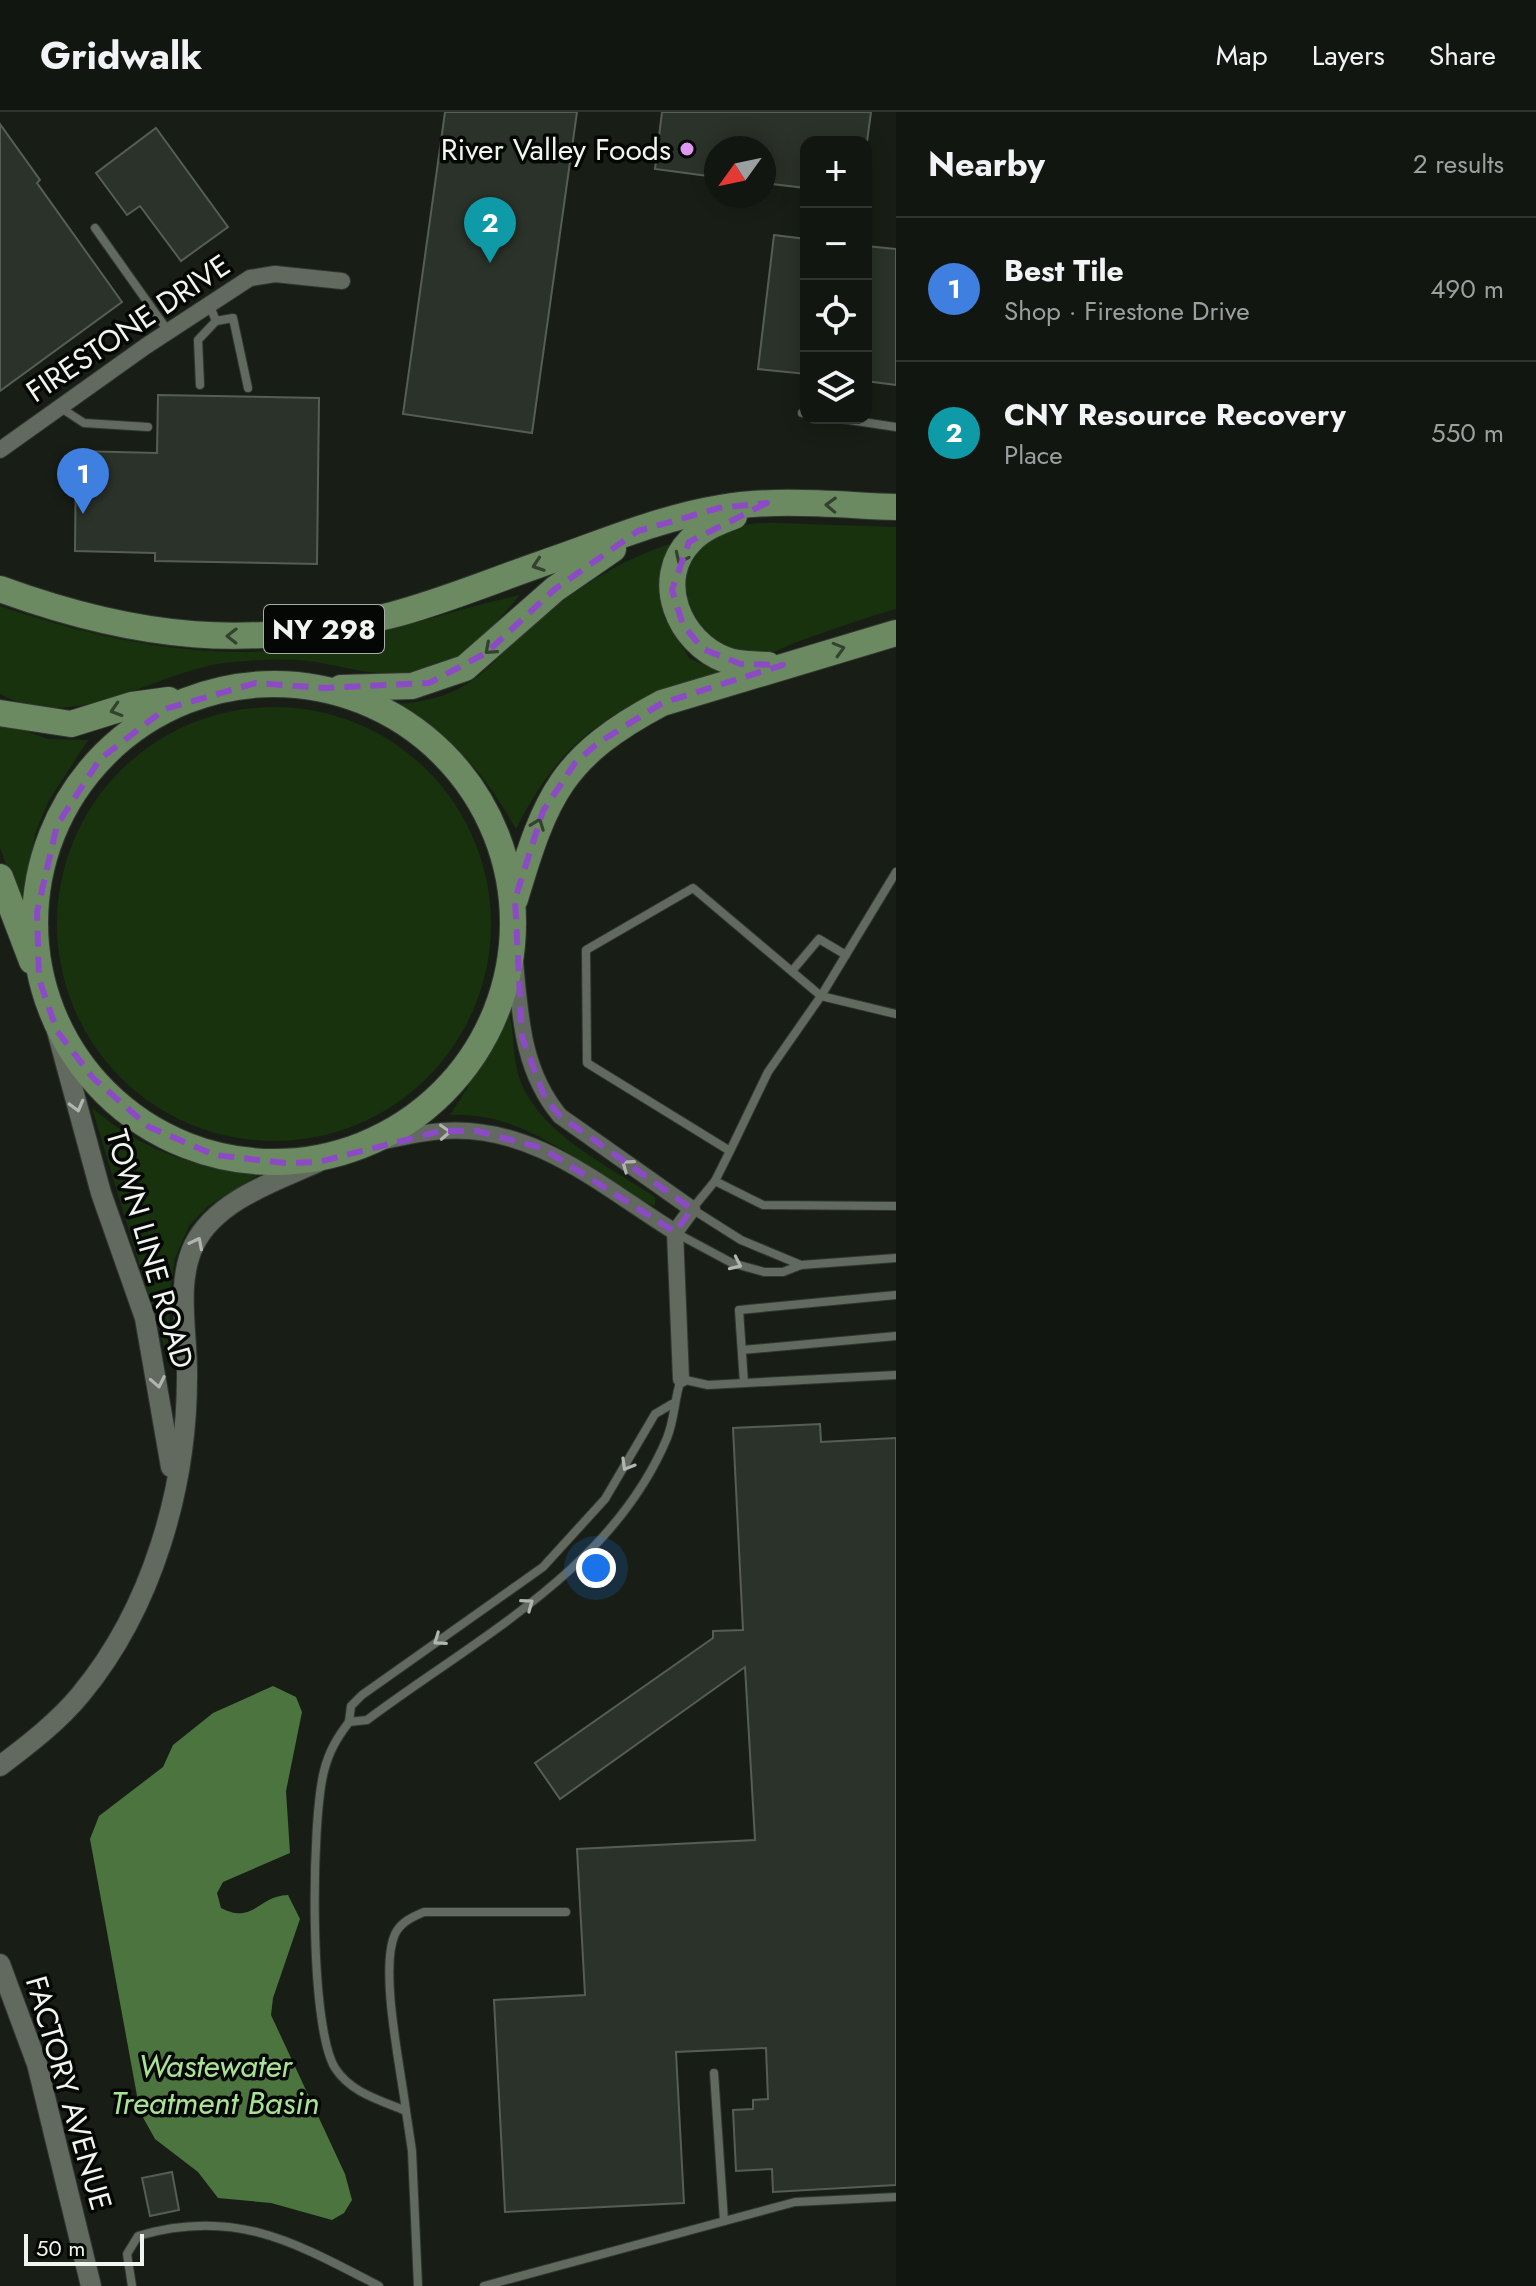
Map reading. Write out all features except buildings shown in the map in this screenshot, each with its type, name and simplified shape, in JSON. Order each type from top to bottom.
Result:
[{"type":"main road","name":"NY 298","points":[[0,589],[69,614],[119,626],[179,635],[284,636],[394,614],[638,531],[719,508],[767,503],[896,507]]},
{"type":"main road","points":[[767,503],[708,527],[689,542],[677,563],[672,590],[683,625],[703,649],[741,664],[783,665]]},
{"type":"main road","name":"NY 298","points":[[325,688],[412,686],[465,668],[555,589],[638,531]]},
{"type":"main road","points":[[0,877],[57,1031],[93,1078],[149,1127],[215,1155],[251,1161],[318,1162],[368,1144],[415,1117],[460,1071],[486,1035],[514,950],[515,899],[543,811],[575,763],[598,743],[662,703],[896,633]]},
{"type":"main road","points":[[0,713],[71,724],[132,705],[193,697],[256,683],[325,688],[377,706],[405,722],[461,774],[478,798],[501,849],[515,899]]},
{"type":"main road","points":[[39,979],[37,912],[42,871],[57,825],[81,782],[100,759],[145,721],[193,697]]},
{"type":"street","name":"FIRESTONE DRIVE","points":[[0,450],[208,303],[261,275],[342,281]]},
{"type":"street","points":[[514,950],[522,1037],[528,1060],[545,1098],[560,1116],[692,1209],[675,1232],[681,1379]]},
{"type":"street","name":"TOWN LINE ROAD","points":[[57,1031],[101,1193],[145,1318],[160,1387],[174,1486]]},
{"type":"street","points":[[368,1144],[441,1131],[514,1138],[555,1155],[675,1232]]},
{"type":"street","name":"TOWN LINE ROAD","points":[[0,1766],[30,1744],[81,1695],[122,1638],[148,1579],[174,1486],[185,1417],[184,1293],[194,1246],[202,1232],[236,1203],[318,1162]]},
{"type":"street","name":"FACTORY AVENUE","points":[[0,1964],[37,2064],[91,2286]]},
{"type":"lane","points":[[95,228],[168,331]]},
{"type":"lane","points":[[208,303],[216,321]]},
{"type":"lane","points":[[200,385],[198,340],[216,321],[233,318],[248,388]]},
{"type":"lane","points":[[60,407],[84,423],[148,427]]},
{"type":"lane","points":[[872,423],[896,427]]},
{"type":"lane","points":[[801,1265],[741,1240],[692,1209],[715,1181],[768,1072],[821,996],[896,872]]},
{"type":"lane","points":[[730,1151],[587,1063],[586,950],[693,888],[821,996],[896,1014]]},
{"type":"lane","points":[[792,971],[819,939],[846,955]]},
{"type":"lane","points":[[715,1181],[763,1205],[896,1206]]},
{"type":"lane","points":[[675,1232],[748,1270],[783,1272],[801,1265],[896,1258]]},
{"type":"lane","points":[[744,1383],[739,1310],[896,1295]]},
{"type":"lane","points":[[742,1350],[896,1336]]},
{"type":"lane","points":[[349,1722],[367,1720],[545,1591],[580,1562],[646,1478],[674,1417],[672,1404],[681,1379],[708,1385],[896,1375]]},
{"type":"lane","points":[[406,2111],[353,2089],[335,2068],[324,2042],[315,1912],[315,1844],[324,1773],[333,1742],[349,1722],[351,1706],[362,1695],[531,1578],[559,1552],[617,1482],[655,1414],[672,1404]]},
{"type":"lane","points":[[418,2286],[412,2151],[389,1959],[396,1932],[407,1920],[424,1912],[566,1912]]},
{"type":"lane","points":[[714,2073],[724,2221]]},
{"type":"lane","points":[[484,2286],[795,2202],[896,2197]]},
{"type":"lane","points":[[132,2286],[127,2254],[138,2236],[194,2223],[288,2239],[379,2286]]},
{"type":"highlighted area","points":[[767,503],[689,542],[672,590],[683,625],[703,649],[741,664],[783,665],[662,703],[598,743],[575,763],[543,811],[515,899],[522,1037],[545,1098],[560,1116],[692,1209],[675,1232],[542,1148],[477,1131],[441,1131],[318,1162],[285,1163],[215,1155],[149,1127],[93,1078],[57,1031],[39,979],[37,912],[57,825],[100,759],[165,709],[256,683],[325,688],[429,683],[486,653],[555,589],[638,531],[719,508]]},
{"type":"shaded area","points":[[777,523],[896,527],[896,609],[762,655],[734,653],[711,643],[695,626],[686,604],[685,582],[693,560],[709,541],[735,527]]},
{"type":"shaded area","points":[[676,542],[660,591],[664,617],[689,658],[723,674],[654,696],[599,725],[555,767],[516,829],[493,792],[466,758],[435,728],[398,704],[447,694],[464,686],[573,593],[622,564]]},
{"type":"shaded area","points":[[520,595],[471,649],[434,670],[386,674],[308,661],[262,660],[217,664],[83,705],[56,708],[28,704],[0,694],[0,606],[122,639],[205,651],[247,652],[330,644]]},
{"type":"shaded area","points":[[274,707],[316,712],[357,724],[394,744],[427,771],[454,804],[474,841],[486,882],[491,924],[486,966],[474,1007],[454,1044],[427,1077],[394,1104],[357,1124],[316,1136],[274,1141],[232,1136],[191,1124],[154,1104],[121,1077],[94,1044],[74,1007],[62,966],[57,924],[62,882],[74,841],[94,804],[121,771],[154,744],[191,724],[232,712]]},
{"type":"shaded area","points":[[0,722],[48,739],[88,740],[48,802],[35,834],[22,914],[0,847]]},
{"type":"shaded area","points":[[509,1013],[517,1072],[530,1100],[543,1117],[578,1148],[655,1197],[655,1206],[636,1198],[571,1155],[514,1125],[494,1119],[450,1115],[490,1052]]},
{"type":"shaded area","points":[[92,1108],[131,1136],[171,1155],[214,1167],[260,1174],[208,1206],[189,1226],[175,1258],[169,1299],[171,1370]]},
{"type":"water","name":"Wastewater Treatment Basin","points":[[273,1686],[296,1697],[302,1712],[286,1791],[290,1853],[223,1882],[217,1893],[221,1908],[241,1913],[288,1895],[300,1919],[273,1998],[271,2015],[345,2174],[352,2200],[344,2213],[332,2220],[271,2203],[218,2198],[198,2172],[155,2139],[140,2112],[90,1839],[99,1816],[163,1767],[173,1745],[213,1713]]},
{"type":"place","name":"River Valley Foods","points":[[687,149]]},
{"type":"place","name":"CNY Resource Recovery","points":[[490,263]]},
{"type":"place","name":"Best Tile","points":[[83,514]]}]
